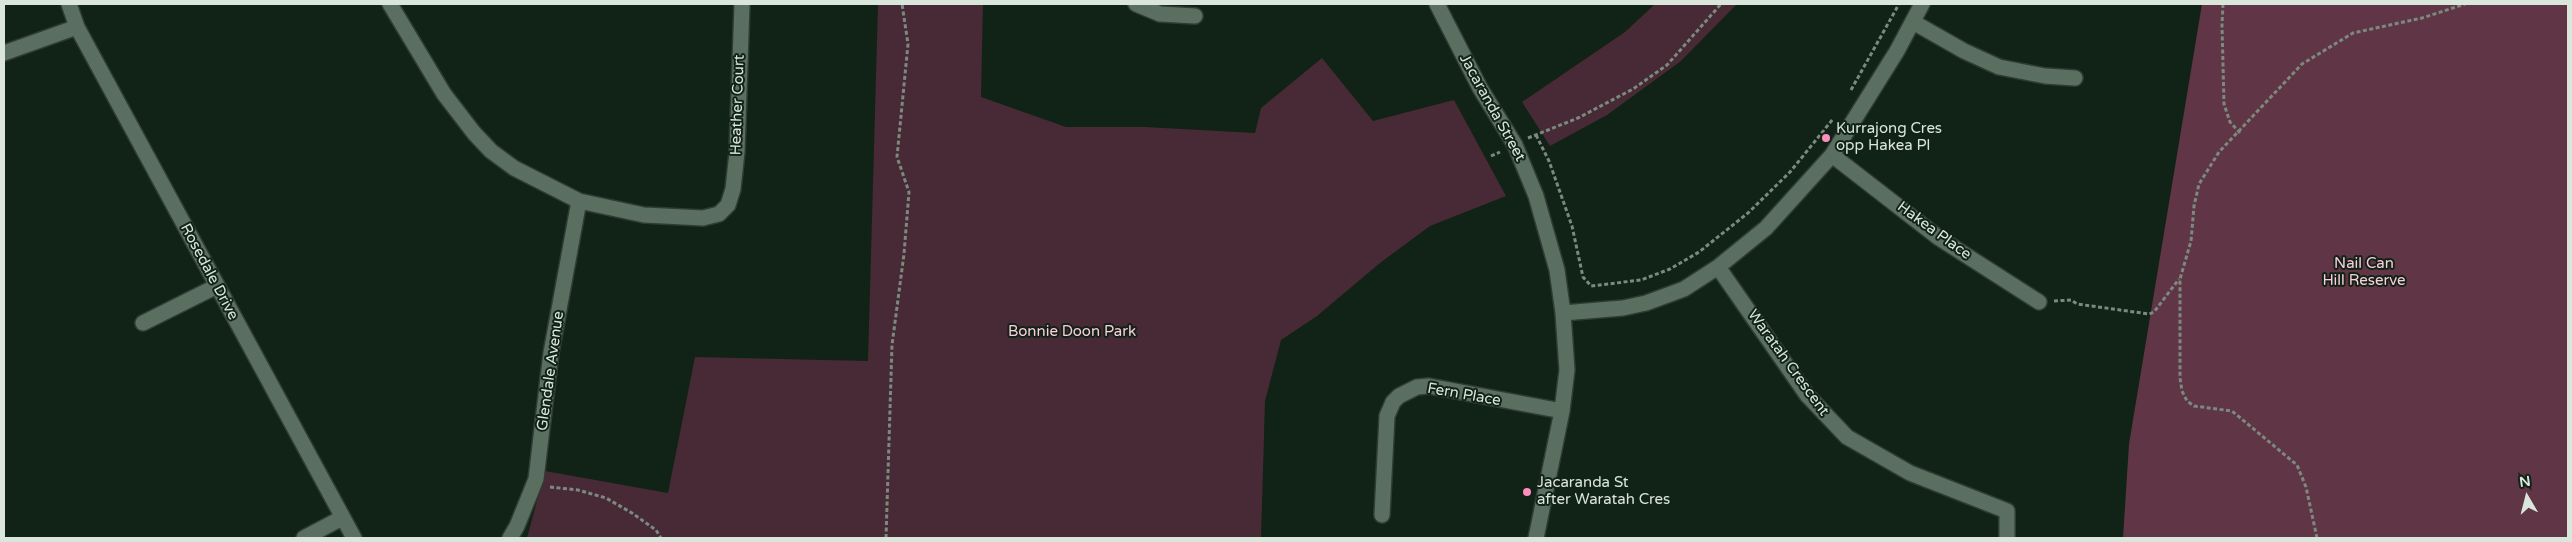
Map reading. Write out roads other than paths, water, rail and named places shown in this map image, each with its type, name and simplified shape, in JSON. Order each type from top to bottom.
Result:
[{"type":"street","name":"Rosedale Drive","points":[[69,4],[77,27],[354,538]]},
{"type":"street","points":[[390,4],[444,94],[491,151],[514,168],[579,200]]},
{"type":"street","name":"Heather Court","points":[[579,200],[644,215],[677,218],[703,218],[719,214],[728,205],[733,189],[737,152],[742,4]]},
{"type":"street","points":[[1136,4],[1160,14],[1195,16]]},
{"type":"street","name":"Jacaranda Street","points":[[1437,4],[1480,88],[1515,145],[1536,196],[1557,270],[1563,314],[1566,370],[1562,411],[1536,538]]},
{"type":"street","points":[[1563,314],[1624,308],[1646,303],[1684,289],[1718,267],[1772,222],[1832,155],[1922,4]]},
{"type":"street","points":[[1913,22],[1964,51],[1999,67],[2045,76],[2075,78]]},
{"type":"street","points":[[4,52],[77,27]]},
{"type":"street","name":"Hakea Place","points":[[1832,155],[1939,238],[2039,302]]},
{"type":"street","name":"Glendale Avenue","points":[[510,538],[518,526],[536,479],[551,353],[579,200]]},
{"type":"street","name":"Waratah Crescent","points":[[1718,267],[1807,395],[1847,436],[1910,473],[2007,511],[2007,538]]},
{"type":"street","points":[[143,323],[217,286]]},
{"type":"street","name":"Fern Place","points":[[1382,514],[1387,416],[1393,402],[1399,396],[1417,387],[1429,386],[1562,411]]},
{"type":"street","points":[[304,538],[342,518]]},
{"type":"place","name":"Kurrajong Cres opp Hakea Pl","points":[[1826,138]]},
{"type":"place","name":"Jacaranda St after Waratah Cres","points":[[1527,492]]},
{"type":"park label","name":"Nail Can Hill Reserve","points":[[2364,272]]},
{"type":"park label","name":"Bonnie Doon Park","points":[[1072,332]]}]
